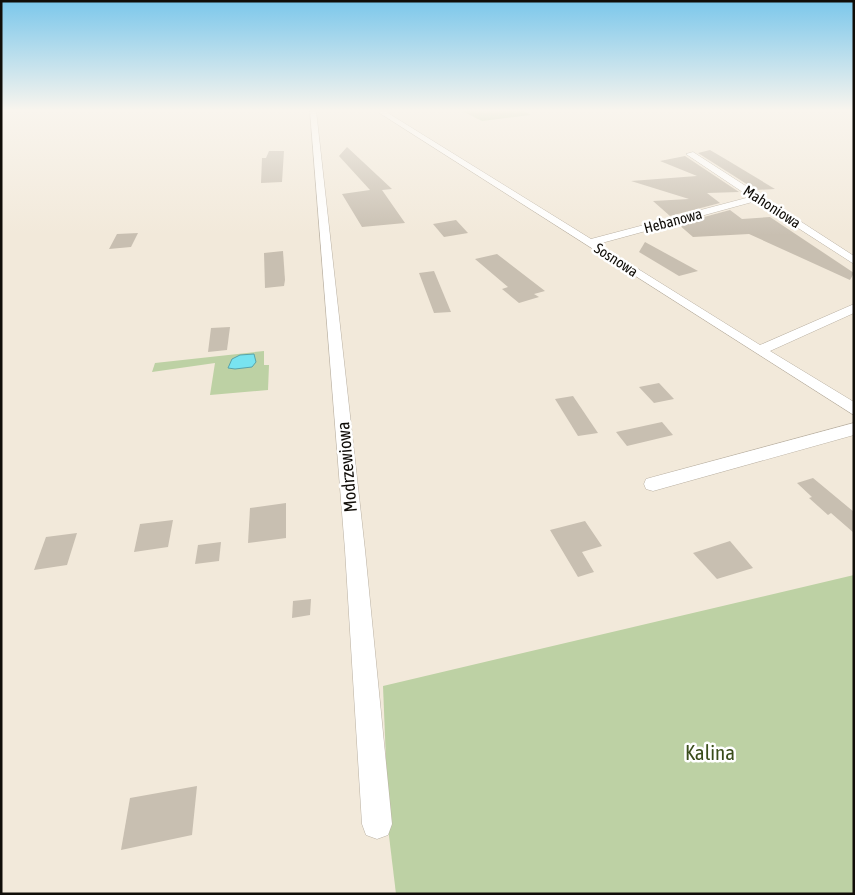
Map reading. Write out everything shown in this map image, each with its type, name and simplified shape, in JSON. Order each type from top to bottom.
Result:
[{"type":"street","name":"Modrzewiowa","points":[[316,152],[353,531],[377,824]]},
{"type":"street","name":"Sosnowa","points":[[444,152],[854,410]]},
{"type":"street","name":"Mahoniowa","points":[[690,154],[854,261]]},
{"type":"street","name":"Hebanowa","points":[[589,243],[758,198]]},
{"type":"street","points":[[760,350],[854,308]]},
{"type":"street","points":[[653,484],[854,429]]},
{"type":"green space","points":[[264,351],[264,365],[269,365],[268,390],[210,395],[215,363],[152,372],[155,363]]},
{"type":"green space","name":"Kalina","points":[[854,575],[854,894],[396,894],[389,836],[383,686]]},
{"type":"water","points":[[254,354],[256,362],[252,367],[228,368],[232,359],[240,355]]},
{"type":"building","points":[[269,152],[284,152],[282,182],[261,183],[262,158],[266,158]]},
{"type":"building","points":[[343,152],[352,152],[392,189],[382,190],[405,223],[362,227],[342,194],[370,190],[339,156]]},
{"type":"building","points":[[713,152],[775,189],[756,190],[698,153]]},
{"type":"building","points":[[685,156],[739,192],[707,193],[720,203],[670,216],[653,201],[689,199],[631,181],[697,176],[660,161]]},
{"type":"building","points":[[730,210],[742,219],[770,217],[854,273],[850,280],[749,234],[693,237],[678,224]]},
{"type":"building","points":[[456,220],[468,233],[444,237],[433,224]]},
{"type":"building","points":[[138,233],[131,247],[109,249],[117,234]]},
{"type":"building","points":[[645,242],[698,271],[679,276],[639,252]]},
{"type":"building","points":[[283,251],[284,286],[265,288],[264,253]]},
{"type":"building","points":[[497,254],[545,291],[534,294],[539,297],[519,303],[502,289],[508,287],[475,259]]},
{"type":"building","points":[[434,271],[451,312],[434,313],[419,273]]},
{"type":"building","points":[[230,327],[227,350],[208,352],[211,328]]},
{"type":"building","points":[[659,383],[674,399],[654,403],[639,387]]},
{"type":"building","points":[[573,396],[598,433],[578,436],[555,399]]},
{"type":"building","points":[[662,422],[673,435],[627,446],[616,432]]},
{"type":"building","points":[[813,478],[854,512],[854,533],[831,513],[828,515],[809,498],[812,497],[797,483]]},
{"type":"building","points":[[286,503],[286,538],[248,543],[250,508]]},
{"type":"building","points":[[173,520],[168,547],[134,552],[140,524]]},
{"type":"building","points":[[585,521],[602,546],[582,552],[594,572],[578,577],[550,530]]},
{"type":"building","points":[[77,533],[67,565],[34,570],[46,537]]},
{"type":"building","points":[[730,541],[753,568],[717,579],[693,553]]},
{"type":"building","points":[[221,542],[219,561],[195,564],[198,545]]},
{"type":"building","points":[[311,599],[310,615],[292,618],[293,601]]},
{"type":"building","points":[[197,786],[192,835],[121,850],[130,798]]}]
